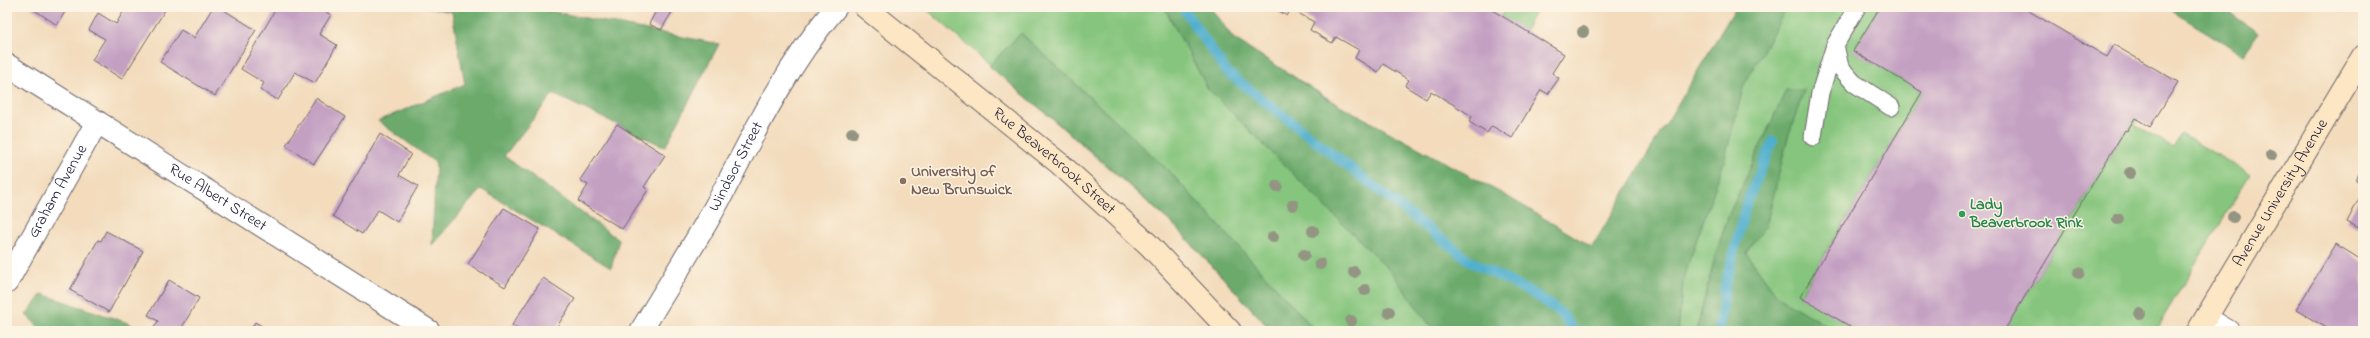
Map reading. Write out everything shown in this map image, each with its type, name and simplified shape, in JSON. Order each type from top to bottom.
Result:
[{"type":"street","name":"Windsor Street","points":[[641,331],[719,198],[738,160],[803,50],[811,37],[836,7]]},
{"type":"street","name":"Rue Beaverbrook Street","points":[[865,7],[1060,164],[1148,244],[1230,331]]},
{"type":"street","name":"Avenue University Avenue","points":[[2202,325],[2363,56]]},
{"type":"street","name":"Rue Albert Street","points":[[7,65],[429,331]]},
{"type":"street","name":"Graham Avenue","points":[[7,282],[97,122]]},
{"type":"street","points":[[2202,325],[2228,331]]},
{"type":"lane","points":[[1813,137],[1820,93],[1835,45],[1857,7]]},
{"type":"lane","points":[[1835,45],[1840,67],[1854,83],[1891,107]]},
{"type":"green space","points":[[426,7],[529,7],[719,44],[665,147],[553,94],[504,156],[619,240],[611,268],[481,189],[432,245],[436,163],[378,121],[465,84],[452,12]]},
{"type":"green space","points":[[924,7],[1210,7],[1233,38],[1595,268],[1771,7],[1880,7],[1854,51],[1922,92],[1800,296],[1858,331],[1272,331],[1176,227]]},
{"type":"green space","points":[[1164,7],[1210,7],[1233,38],[1325,97],[1510,198],[1592,247],[1736,7],[1787,7],[1744,85],[1723,165],[1684,276],[1677,331],[1434,331],[1391,272],[1208,89]]},
{"type":"green space","points":[[1506,7],[1542,7],[1535,12],[1525,31],[1501,16]]},
{"type":"green space","points":[[2165,7],[2222,7],[2258,33],[2244,55]]},
{"type":"green space","points":[[1021,33],[1169,171],[1316,331],[1272,331],[1176,227],[1096,155],[989,66]]},
{"type":"green space","points":[[1786,90],[1804,90],[1788,137],[1766,226],[1746,253],[1778,297],[1835,331],[1696,331],[1716,253],[1729,214]]},
{"type":"green space","points":[[2135,118],[2138,120],[2135,125],[2173,147],[2181,134],[2250,174],[2155,331],[2004,331],[2125,130],[2127,130]]},
{"type":"green space","points":[[42,294],[131,324],[131,331],[43,331],[26,315]]},
{"type":"building","points":[[30,7],[68,7],[57,25]]},
{"type":"building","points":[[126,7],[167,7],[122,79],[92,60],[105,39],[89,30],[98,13],[116,24]]},
{"type":"building","points":[[213,7],[219,7],[256,30],[215,96],[160,62],[181,30],[194,38]]},
{"type":"building","points":[[277,7],[317,7],[331,15],[319,34],[337,45],[315,83],[295,72],[278,100],[260,90],[264,83],[241,69]]},
{"type":"building","points":[[649,7],[675,7],[661,30],[649,24],[656,11]]},
{"type":"building","points":[[1272,7],[1493,7],[1492,10],[1564,54],[1552,73],[1559,78],[1548,94],[1541,90],[1512,138],[1492,126],[1487,133],[1469,122],[1472,116],[1431,91],[1426,99],[1405,86],[1409,80],[1383,64],[1378,72],[1355,58],[1359,50],[1336,37],[1332,43],[1310,30],[1314,22],[1291,9],[1287,16]]},
{"type":"building","name":"Lady Beaverbrook Rink","points":[[1880,7],[2022,7],[2107,57],[2114,45],[2178,82],[2150,127],[2135,118],[2127,131],[2125,130],[2004,331],[1858,331],[1800,297],[1922,92],[1853,51]]},
{"type":"building","points":[[316,98],[345,117],[314,164],[286,145]]},
{"type":"building","points":[[617,124],[665,155],[644,187],[648,190],[622,229],[578,201],[588,185],[580,180]]},
{"type":"building","points":[[380,134],[411,154],[399,175],[418,186],[397,222],[378,210],[362,234],[333,216]]},
{"type":"building","points":[[2363,166],[2363,184],[2356,180]]},
{"type":"building","points":[[2363,191],[2363,230],[2347,222]]},
{"type":"building","points":[[504,208],[540,229],[505,287],[468,264]]},
{"type":"building","points":[[106,231],[143,251],[109,312],[70,290],[98,240],[101,241]]},
{"type":"building","points":[[2336,244],[2363,261],[2363,331],[2351,328],[2349,331],[2332,331],[2296,310]]},
{"type":"building","points":[[543,278],[575,299],[554,331],[521,331],[512,325]]},
{"type":"building","points":[[169,280],[199,298],[180,331],[152,331],[158,321],[148,315]]},
{"type":"building","points":[[255,322],[270,331],[250,331]]},
{"type":"waterway","points":[[1182,7],[1227,72],[1470,261],[1536,295],[1562,314],[1574,331]]},
{"type":"waterway","points":[[1719,331],[1725,286],[1746,205],[1773,141]]},
{"type":"place","name":"University of New Brunswick","points":[[903,181]]},
{"type":"place","name":"Lady Beaverbrook Rink","points":[[1962,214]]}]
